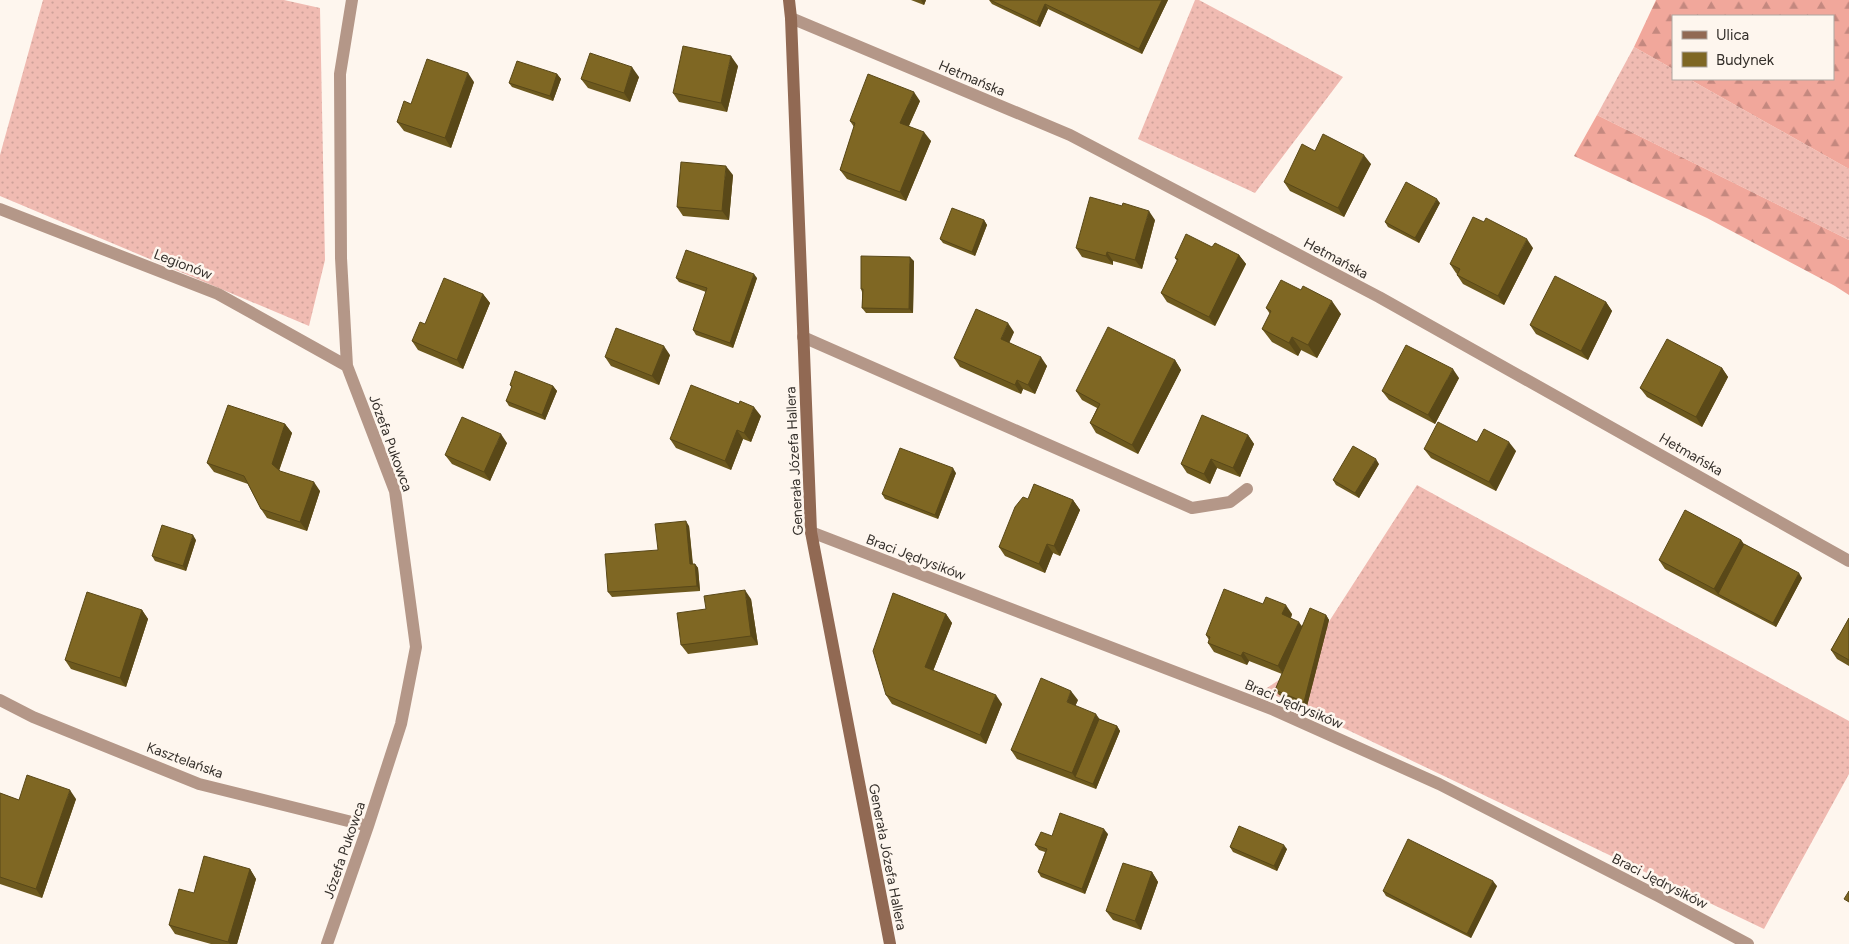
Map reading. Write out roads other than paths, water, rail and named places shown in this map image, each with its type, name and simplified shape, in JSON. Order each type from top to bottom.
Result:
[{"type":"street","name":"Józefa Pukowca","points":[[327,944],[401,724],[416,647],[395,491],[347,366],[342,258],[340,74],[352,0]]},
{"type":"street","name":"Generała Józefa Hallera","points":[[789,0],[811,532],[890,944]]},
{"type":"street","name":"Hetmańska","points":[[791,18],[1070,135],[1379,297],[1849,561]]},
{"type":"street","name":"Legionów","points":[[0,209],[218,294],[347,366]]},
{"type":"street","points":[[803,337],[1192,508],[1230,502],[1247,489]]},
{"type":"street","name":"Braci Jędrysików","points":[[811,532],[1274,710],[1439,784],[1748,944]]},
{"type":"street","name":"Kasztelańska","points":[[0,700],[33,717],[199,784],[368,826]]}]
